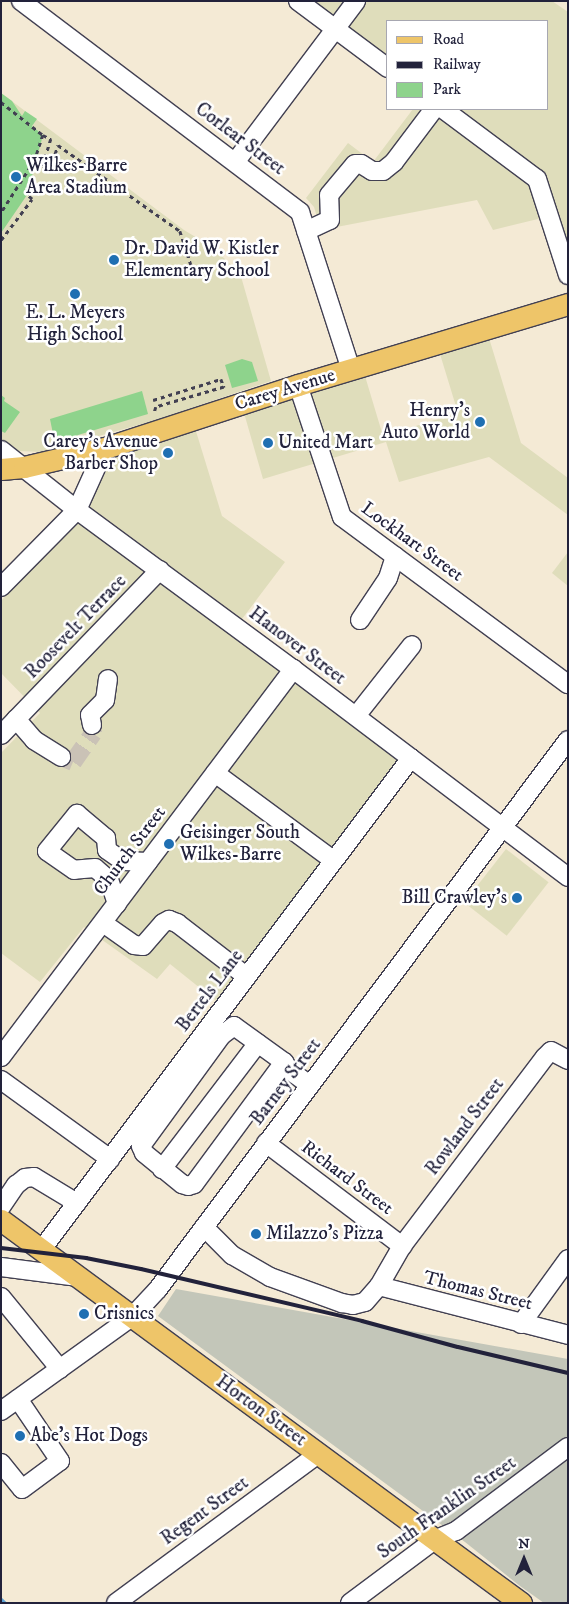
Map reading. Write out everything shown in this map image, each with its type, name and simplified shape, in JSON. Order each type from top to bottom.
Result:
[{"type":"main road","name":"Carey Avenue","points":[[1,469],[24,467],[105,448],[298,386],[568,304]]},
{"type":"main road","name":"Horton Street","points":[[1,1220],[318,1454],[436,1538],[521,1603]]},
{"type":"street","name":"Corlear Street","points":[[21,1],[300,212],[351,370]]},
{"type":"street","points":[[298,1],[386,66]]},
{"type":"street","points":[[236,162],[356,1]]},
{"type":"street","points":[[306,231],[330,220],[329,196],[355,164],[361,164],[372,171],[383,171],[394,162],[433,110]]},
{"type":"street","points":[[444,110],[537,180],[568,275]]},
{"type":"street","name":"Lockhart Street","points":[[298,386],[342,517],[568,684]]},
{"type":"street","points":[[1,587],[77,510],[105,448]]},
{"type":"street","name":"Hanover Street","points":[[1,450],[77,510],[356,716],[568,877]]},
{"type":"street","points":[[360,620],[388,578],[395,556]]},
{"type":"street","name":"Roosevelt Terrace","points":[[1,735],[160,570]]},
{"type":"street","points":[[356,716],[412,645]]},
{"type":"street","name":"Church Street","points":[[1,1057],[293,669]]},
{"type":"street","points":[[92,725],[90,715],[105,700],[108,679]]},
{"type":"street","points":[[16,720],[34,740],[61,757]]},
{"type":"street","name":"Barney Street","points":[[1,1411],[132,1317],[158,1290],[568,740]]},
{"type":"street","name":"Bertels Lane","points":[[42,1250],[411,758]]},
{"type":"street","points":[[215,773],[334,860]]},
{"type":"street","points":[[117,904],[109,880],[95,868],[74,870],[47,851],[76,814],[106,838],[107,850],[123,861],[148,862]]},
{"type":"street","points":[[103,923],[134,945],[143,946],[163,923],[169,920],[177,923],[247,977]]},
{"type":"street","points":[[284,1062],[194,1184],[188,1186],[182,1184],[144,1153],[141,1146],[222,1035],[234,1026],[284,1062],[291,1062],[313,1081]]},
{"type":"street","points":[[162,1169],[258,1043]]},
{"type":"street","name":"Rowland Street","points":[[402,1246],[545,1057],[551,1051],[568,1060]]},
{"type":"street","points":[[1,1080],[110,1159]]},
{"type":"street","name":"Richard Street","points":[[266,1143],[402,1246]]},
{"type":"street","points":[[1,1207],[16,1185],[25,1178],[34,1177],[77,1203]]},
{"type":"street","points":[[204,1228],[232,1254],[270,1277],[324,1297],[353,1305],[366,1302],[379,1286],[402,1246]]},
{"type":"street","points":[[521,1324],[568,1259]]},
{"type":"street","points":[[1,1267],[78,1277]]},
{"type":"street","name":"Thomas Street","points":[[379,1286],[568,1335]]},
{"type":"street","points":[[1,1297],[60,1369]]},
{"type":"street","points":[[1,1463],[22,1490],[60,1461],[18,1399]]},
{"type":"street","name":"South Franklin Street","points":[[350,1603],[436,1538],[456,1531],[568,1448]]},
{"type":"street","name":"Regent Street","points":[[116,1603],[318,1454]]},
{"type":"path","points":[[1,102],[43,135],[51,139],[43,166],[50,169],[58,145],[180,231],[195,277]]},
{"type":"path","points":[[1,240],[32,199],[27,195],[43,135]]},
{"type":"path","points":[[1,212],[36,160]]},
{"type":"path","points":[[153,400],[221,379],[224,387],[156,408],[153,415]]},
{"type":"shaded area","points":[[312,1],[552,1],[568,12],[568,245],[546,176],[457,110],[549,110],[549,20],[386,20],[386,56]]},
{"type":"shaded area","name":"Dr. David W. Kistler Elementary School","points":[[1,93],[184,230],[212,247],[240,273],[271,381],[153,421],[41,452],[19,451],[1,441]]},
{"type":"shaded area","points":[[412,110],[430,110],[534,186],[542,218],[493,230],[477,200],[321,230],[314,207],[306,198],[348,143],[373,162]]},
{"type":"shaded area","points":[[489,338],[521,443],[568,478],[568,515],[489,457],[399,482],[386,442],[263,479],[244,413],[365,376],[383,436],[458,413],[440,354]]},
{"type":"shaded area","points":[[195,428],[222,516],[285,562],[242,619],[89,506],[112,453]]},
{"type":"shaded area","name":"Geisinger South Wilkes-Barre","points":[[76,519],[164,583],[397,760],[220,1004],[170,964],[157,979],[84,927],[40,982],[1,953],[1,753],[40,713],[1,673],[1,601]]},
{"type":"shaded area","points":[[568,552],[568,586],[552,573]]},
{"type":"shaded area","points":[[506,849],[549,882],[507,936],[464,903]]},
{"type":"shaded area","points":[[176,1289],[568,1359],[568,1603],[544,1603],[465,1542],[158,1316]]},
{"type":"green space","name":"Wilkes-Barre Area Stadium","points":[[1,93],[12,101],[22,116],[25,111],[37,119],[32,126],[43,135],[27,195],[1,233]]},
{"type":"green space","points":[[242,359],[252,362],[258,381],[232,388],[225,365]]},
{"type":"green space","points":[[142,391],[148,414],[58,441],[54,439],[50,419]]},
{"type":"green space","points":[[1,395],[5,398],[4,401],[20,412],[5,433],[1,431]]},
{"type":"waterway","points":[[1,1600],[4,1603]]},
{"type":"tunnel","points":[[61,757],[73,762],[93,733],[92,725]]},
{"type":"railway","points":[[1,1248],[86,1258],[141,1269],[362,1321],[458,1347],[568,1373]]},
{"type":"place","name":"Wilkes-Barre Area Stadium","points":[[16,177]]},
{"type":"place","name":"Dr. David W. Kistler Elementary School","points":[[114,260]]},
{"type":"place","name":"E. L. Meyers High School","points":[[75,294]]},
{"type":"place","name":"Henry's Auto World","points":[[480,422]]},
{"type":"place","name":"United Mart","points":[[268,443]]},
{"type":"place","name":"Carey's Avenue Barber Shop","points":[[168,453]]},
{"type":"place","name":"Geisinger South Wilkes-Barre","points":[[169,844]]},
{"type":"place","name":"Bill Crawley's","points":[[517,898]]},
{"type":"place","name":"Milazzo's Pizza","points":[[256,1234]]},
{"type":"place","name":"Crisnics","points":[[84,1314]]},
{"type":"place","name":"Abe's Hot Dogs","points":[[20,1436]]}]
